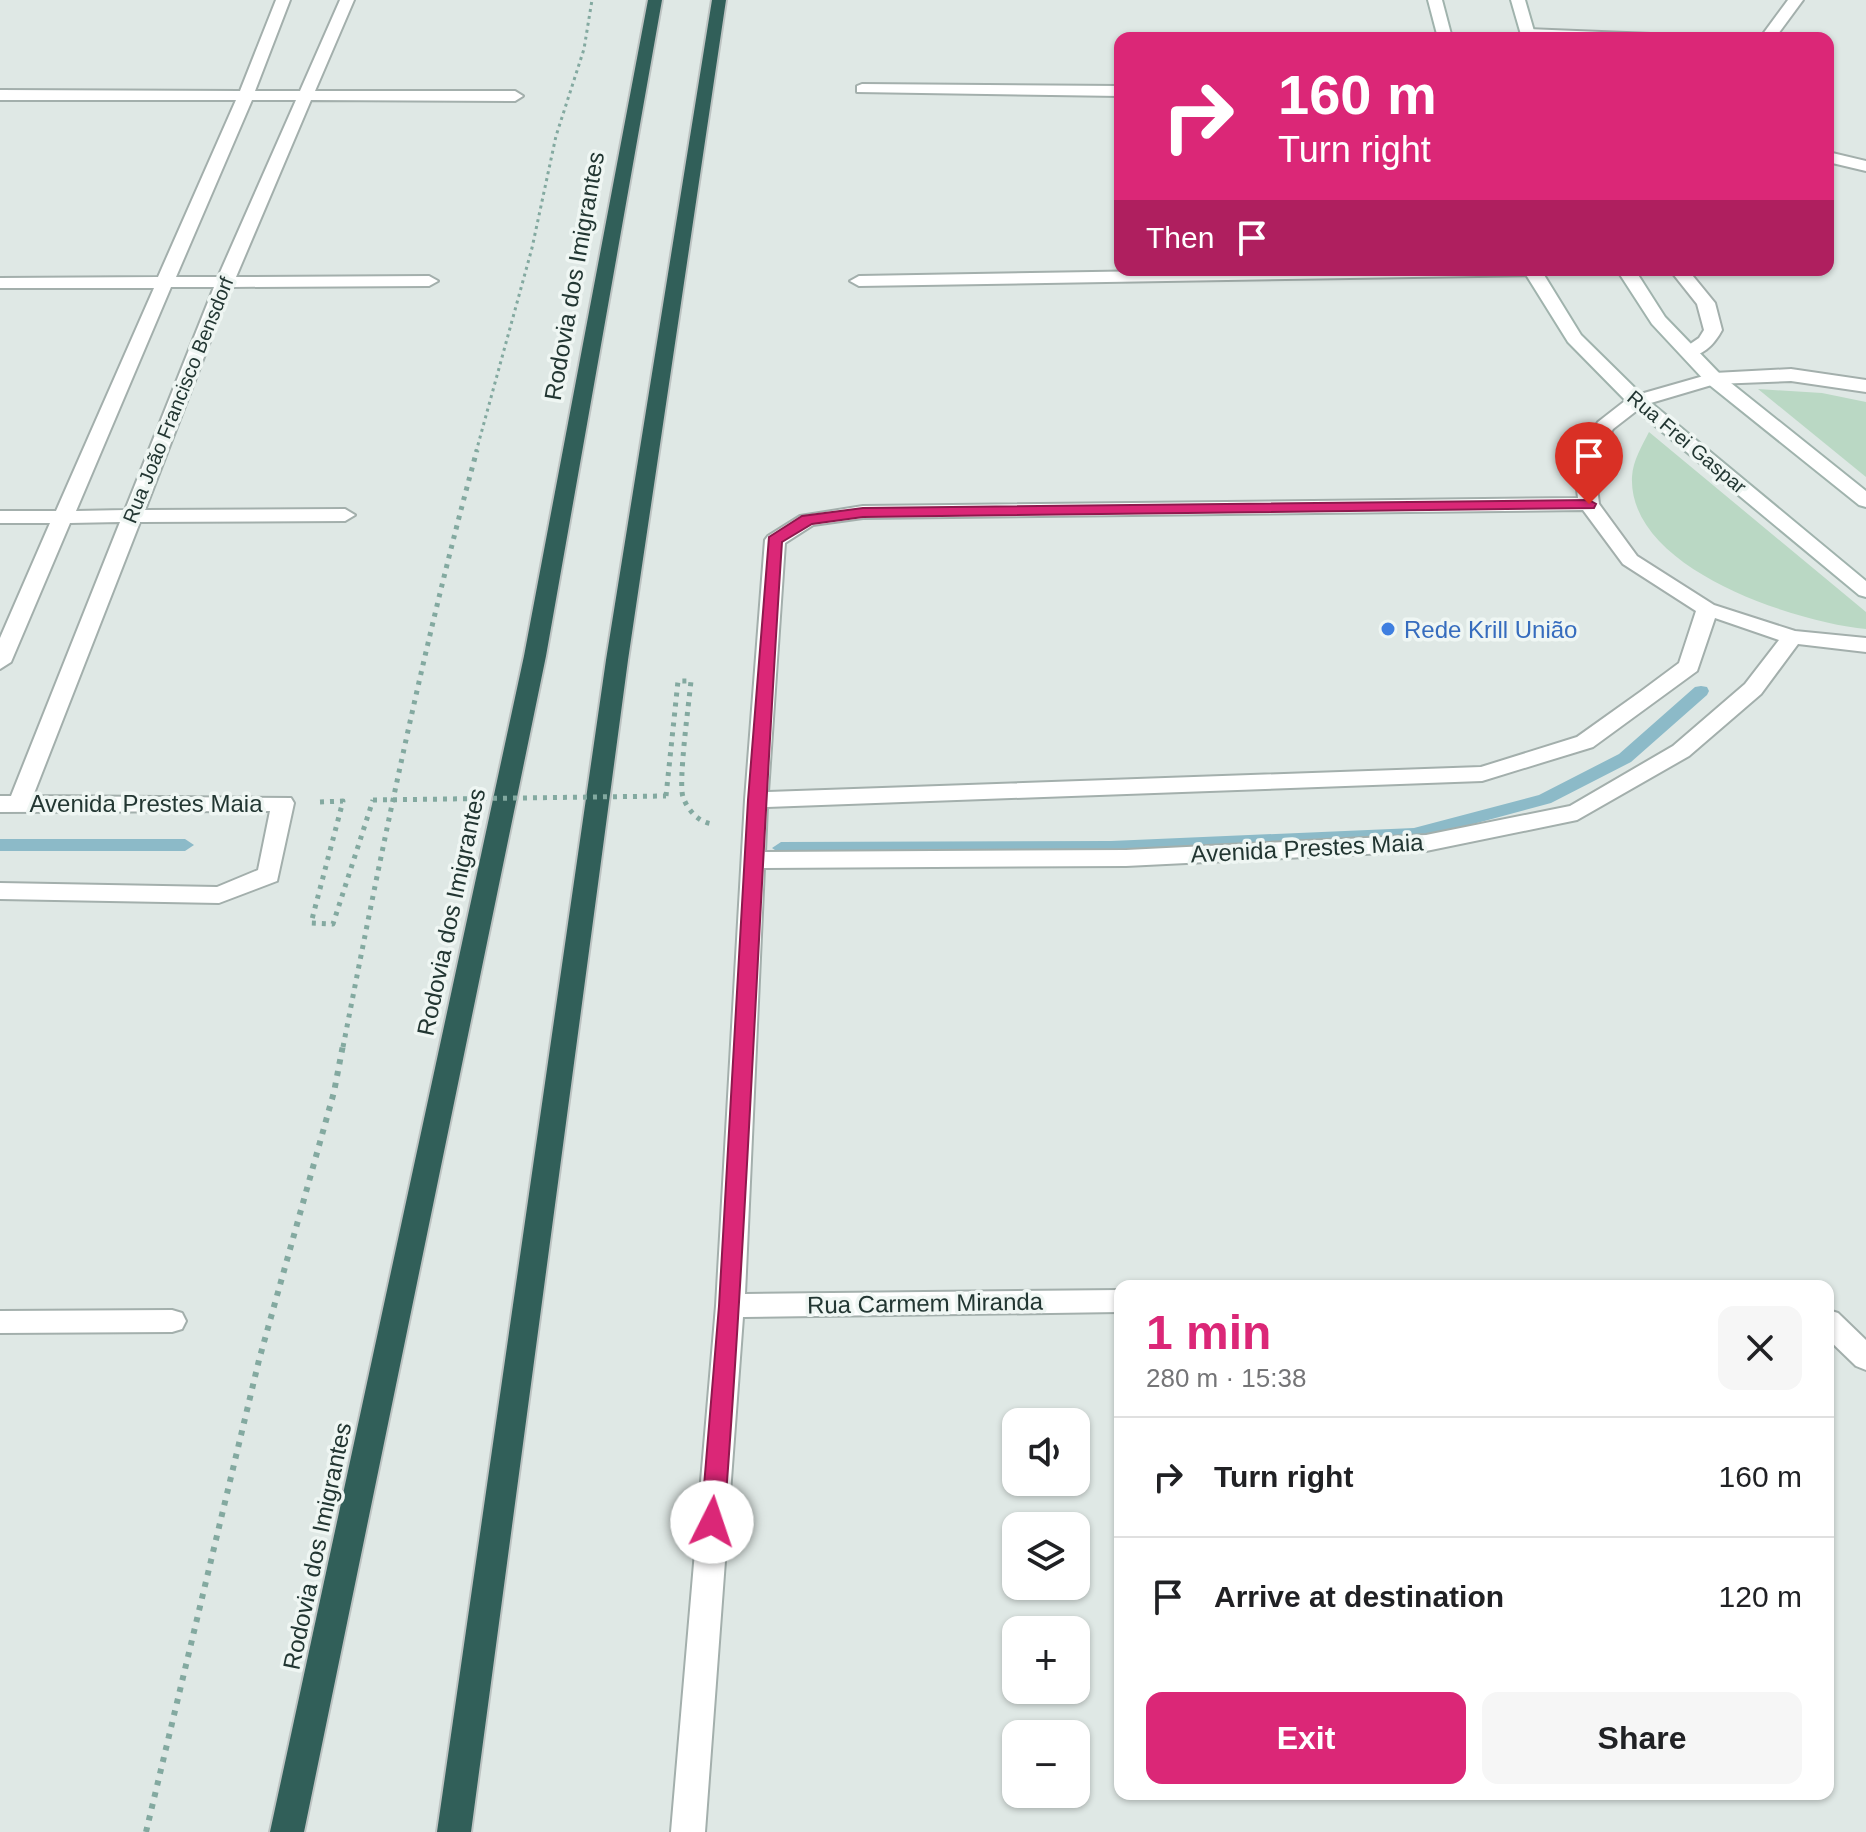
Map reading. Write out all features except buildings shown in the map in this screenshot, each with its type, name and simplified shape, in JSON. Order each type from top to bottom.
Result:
[{"type":"highway","name":"Rodovia dos Imigrantes","points":[[287,1832],[535,656],[655,0]]},
{"type":"highway","points":[[454,1832],[617,660],[719,0]]},
{"type":"street","points":[[0,662],[246,95],[283,0]]},
{"type":"street","name":"Rua João Francisco Bensdorf","points":[[10,804],[132,515],[225,281],[347,0]]},
{"type":"street","points":[[1435,0],[1443,32]]},
{"type":"street","points":[[1518,0],[1527,32]]},
{"type":"street","points":[[1772,32],[1796,0]]},
{"type":"street","points":[[862,89],[1114,91]]},
{"type":"street","points":[[0,95],[515,96]]},
{"type":"street","points":[[1834,158],[1866,166]]},
{"type":"street","points":[[859,281],[1165,276]]},
{"type":"street","name":"Rua Frei Gaspar","points":[[1537,276],[1574,338],[1637,401],[1866,591]]},
{"type":"street","points":[[1630,276],[1658,320],[1714,379],[1866,501]]},
{"type":"street","points":[[1684,276],[1706,303],[1713,330],[1706,342],[1689,351]]},
{"type":"street","points":[[0,283],[429,281]]},
{"type":"street","points":[[1866,386],[1791,375],[1714,379],[1637,401],[1605,426],[1584,462],[1589,504],[1630,560],[1707,609],[1792,637],[1866,645]]},
{"type":"street","points":[[688,1832],[730,1306],[756,800],[775,540],[807,520],[863,512],[1589,504]]},
{"type":"street","points":[[0,517],[345,515]]},
{"type":"street","points":[[756,800],[1482,774],[1585,742],[1648,697],[1689,666],[1707,609]]},
{"type":"street","name":"Avenida Prestes Maia","points":[[755,860],[1126,858],[1426,843],[1577,812],[1681,751],[1753,689],[1792,637]]},
{"type":"street","name":"Avenida Prestes Maia","points":[[0,891],[219,895],[269,875],[283,803],[10,804]]},
{"type":"street","name":"Rua Carmem Miranda","points":[[730,1306],[1114,1301]]},
{"type":"street","points":[[0,1322],[172,1321]]},
{"type":"street","points":[[1834,1327],[1866,1358]]},
{"type":"path","points":[[146,1832],[259,1360],[334,1092],[399,762],[445,567],[529,263],[556,136],[584,49],[592,0]]},
{"type":"path","points":[[343,801],[311,923],[333,924],[373,800],[666,796],[678,681],[691,681],[682,795]]},
{"type":"green space","points":[[1758,389],[1822,393],[1866,402],[1866,477]]},
{"type":"green space","points":[[1649,432],[1866,612],[1866,629],[1799,615],[1760,602],[1721,585],[1686,564],[1657,539],[1638,510],[1632,477],[1636,459]]},
{"type":"waterway","points":[[781,848],[1111,847],[1414,834],[1545,799],[1625,758],[1701,691]]},
{"type":"waterway","points":[[0,845],[185,845]]},
{"type":"place","name":"Rede Krill União","points":[[1388,629]]},
{"type":"route","points":[[712,1522],[730,1306],[756,800],[775,540],[807,520],[863,512],[1589,504]]}]
